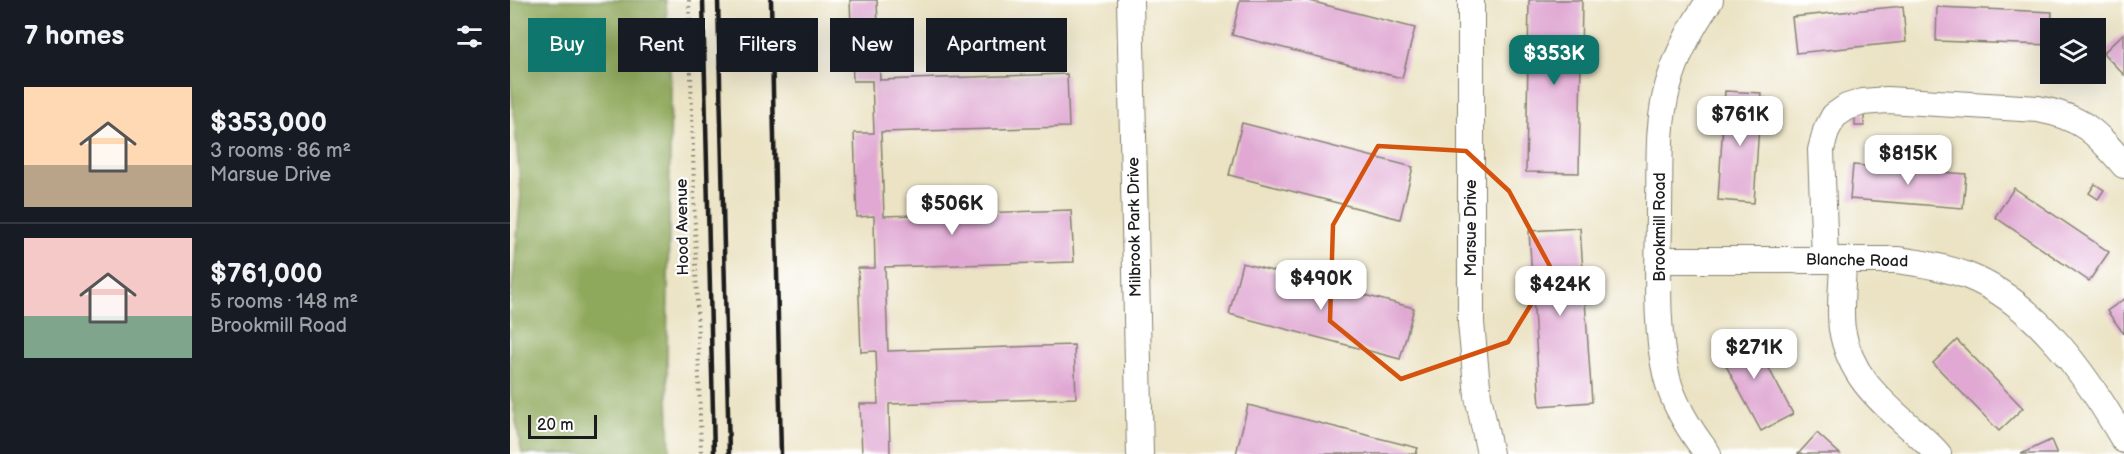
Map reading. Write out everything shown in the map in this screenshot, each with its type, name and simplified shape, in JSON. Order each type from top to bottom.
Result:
[{"type":"street","name":"Milbrook Park Drive","points":[[1130,0],[1140,454]]},
{"type":"street","name":"Marsue Drive","points":[[1471,0],[1471,323],[1478,396],[1490,454]]},
{"type":"street","name":"Brookmill Road","points":[[1708,454],[1682,414],[1668,380],[1661,344],[1659,260],[1660,129],[1667,88],[1691,26],[1710,0]]},
{"type":"street","points":[[1938,454],[1871,391],[1854,368],[1846,346],[1821,150],[1826,130],[1834,116],[1847,107],[1863,102],[1887,100],[2038,109],[2059,113],[2081,122],[2103,140],[2124,165]]},
{"type":"street","name":"Blanche Road","points":[[1659,260],[1897,260],[1932,265],[1969,276],[2000,292],[2036,321],[2069,356],[2099,397],[2124,440]]},
{"type":"path","name":"Hood Avenue","points":[[689,0],[701,454]]},
{"type":"highlighted area","points":[[1378,146],[1466,151],[1509,191],[1552,270],[1508,342],[1401,379],[1330,321],[1333,225]]},
{"type":"green space","points":[[510,0],[666,0],[667,18],[618,18],[618,72],[670,72],[667,361],[670,454],[522,454],[511,395],[510,310],[521,194],[510,76]]},
{"type":"building","points":[[850,0],[877,0],[878,18],[851,18]]},
{"type":"building","points":[[1240,0],[1306,0],[1415,28],[1402,78],[1232,35]]},
{"type":"building","points":[[1529,0],[1582,0],[1579,173],[1526,172]]},
{"type":"building","points":[[1903,6],[1906,42],[1796,53],[1792,17]]},
{"type":"building","points":[[1937,7],[2052,12],[2052,18],[2040,18],[2040,45],[1936,41]]},
{"type":"building","points":[[2124,33],[2124,75],[2106,56],[2106,50]]},
{"type":"building","points":[[853,72],[880,72],[880,80],[1067,74],[1069,127],[881,132],[884,216],[1071,210],[1074,262],[885,267],[888,351],[1074,345],[1076,398],[889,404],[890,454],[862,454],[860,404],[878,404],[876,351],[861,352],[858,268],[875,268],[874,216],[857,217],[854,133],[874,133],[872,81],[853,81]]},
{"type":"building","points":[[1725,91],[1761,93],[1754,203],[1718,200]]},
{"type":"building","points":[[1855,113],[1864,113],[1864,126],[1855,126]]},
{"type":"building","points":[[1242,123],[1413,167],[1400,219],[1229,175]]},
{"type":"building","points":[[1853,165],[1966,174],[1963,208],[1850,199]]},
{"type":"building","points":[[2095,184],[2104,190],[2098,199],[2089,193]]},
{"type":"building","points":[[2014,188],[2109,252],[2089,281],[1995,217]]},
{"type":"building","points":[[1580,228],[1592,402],[1540,406],[1529,231]]},
{"type":"building","points":[[1242,263],[1414,308],[1400,359],[1229,314]]},
{"type":"building","points":[[2124,299],[2124,334],[2107,311]]},
{"type":"building","points":[[1748,329],[1793,414],[1761,431],[1716,347]]},
{"type":"building","points":[[1957,340],[2023,408],[1999,431],[1933,363]]},
{"type":"building","points":[[1248,405],[1418,448],[1416,454],[1236,454]]},
{"type":"building","points":[[1817,433],[1840,454],[1798,454]]},
{"type":"building","points":[[2051,440],[2057,454],[2021,454]]},
{"type":"railway","points":[[703,0],[714,454]]},
{"type":"railway","points":[[718,0],[729,454]]},
{"type":"railway","points":[[771,0],[781,454]]}]
